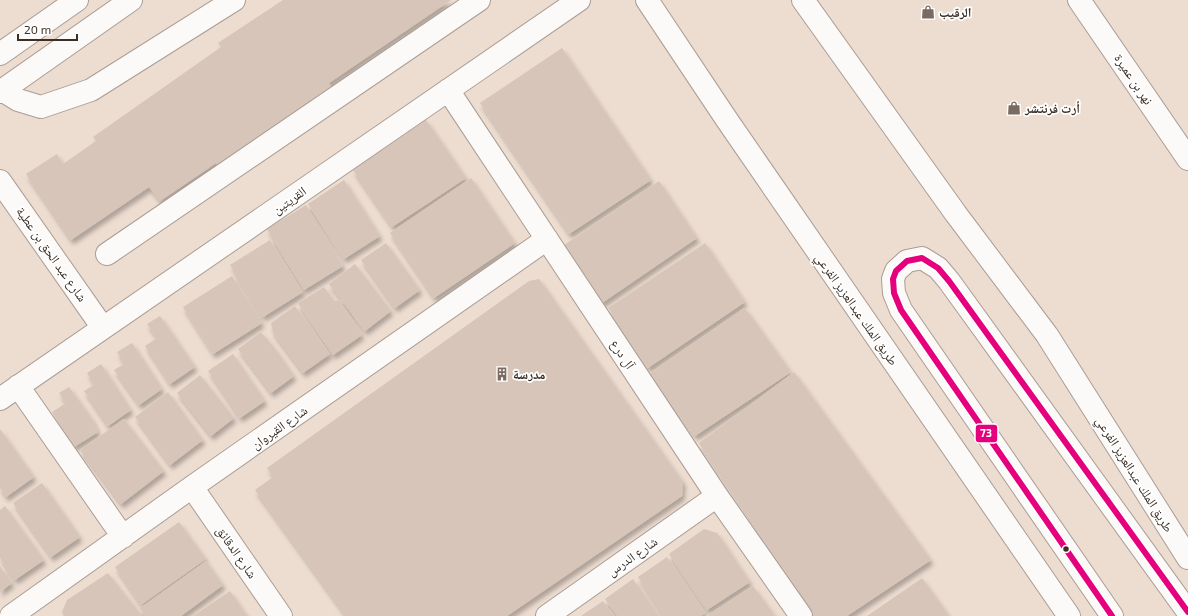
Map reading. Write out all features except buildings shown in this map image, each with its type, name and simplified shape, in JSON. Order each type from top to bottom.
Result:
[{"type":"street","points":[[0,54],[77,0]]},
{"type":"street","points":[[131,0],[1,91],[18,100],[41,107],[91,90],[231,1]]},
{"type":"street","points":[[107,254],[479,0]]},
{"type":"street","name":"القريتين","points":[[0,399],[579,0]]},
{"type":"street","name":"طريق الملك عبدالعزيز الفرعي","points":[[647,0],[727,120],[1069,616]]},
{"type":"street","name":"طريق الملك عبدالعزيز الفرعي","points":[[803,0],[956,214],[1047,335],[1188,558]]},
{"type":"street","name":"نهر بن عميرة","points":[[1079,0],[1188,159]]},
{"type":"street","name":"آل درع","points":[[448,90],[717,496],[801,616]]},
{"type":"street","name":"شارع عبد الحق بن عطية","points":[[0,181],[103,328]]},
{"type":"street","name":"شارع القيروان","points":[[11,616],[37,609],[123,537],[192,487],[547,239]]},
{"type":"street","points":[[1112,616],[901,310],[894,293],[893,279],[896,271],[908,261],[922,258],[942,272],[1188,612]]},
{"type":"street","points":[[18,386],[123,537]]},
{"type":"street","name":"شارع الدقائق","points":[[192,487],[281,616]]},
{"type":"street","name":"شارع الدرس","points":[[546,616],[717,496]]},
{"type":"transit line","name":"73","points":[[1112,616],[901,310],[894,293],[893,279],[896,271],[907,261],[922,258],[938,268],[949,281],[1188,612]]},
{"type":"place","name":"الرقيب","points":[[928,12]]},
{"type":"place","name":"أرت فرنتشر","points":[[1014,108]]},
{"type":"place","name":"مدرسة","points":[[502,374]]}]
